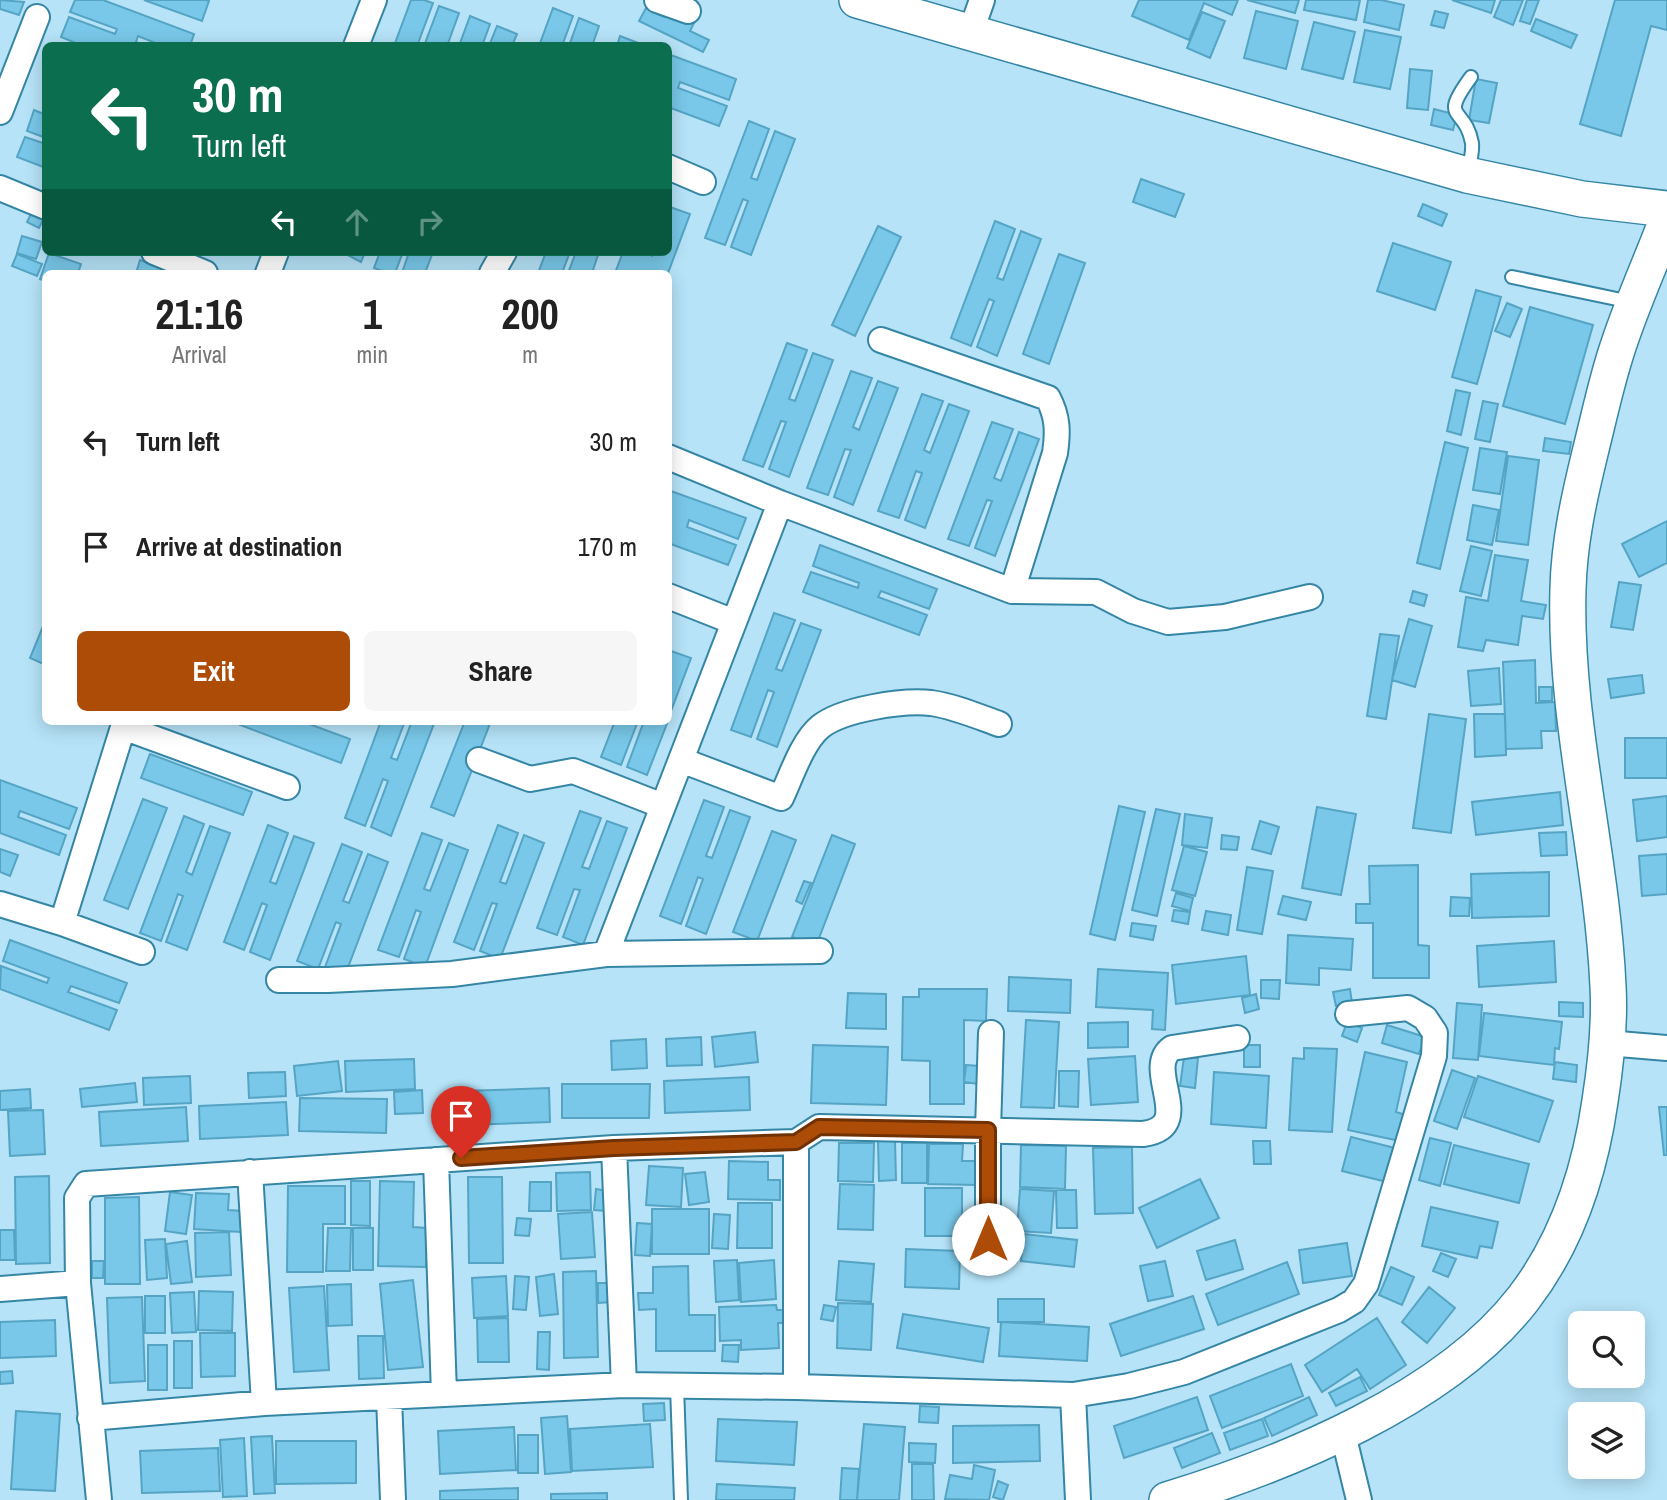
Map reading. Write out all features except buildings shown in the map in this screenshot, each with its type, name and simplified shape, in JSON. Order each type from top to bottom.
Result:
[{"type":"street","points":[[358,42],[374,0]]},
{"type":"street","points":[[657,0],[688,11]]},
{"type":"street","points":[[857,0],[1467,175],[1582,199],[1667,209]]},
{"type":"street","points":[[970,34],[982,0]]},
{"type":"street","points":[[0,112],[37,17]]},
{"type":"street","points":[[672,169],[703,182]]},
{"type":"street","points":[[0,188],[42,205]]},
{"type":"street","points":[[1167,1500],[1205,1488],[1343,1434],[1444,1372],[1491,1336],[1524,1299],[1555,1251],[1577,1199],[1595,1136],[1607,1043],[1608,987],[1575,705],[1568,590],[1571,544],[1580,493],[1615,356],[1667,220]]},
{"type":"street","points":[[164,256],[198,270]]},
{"type":"street","points":[[881,340],[1048,398],[1055,410],[1059,432],[1055,453],[1012,591]]},
{"type":"street","points":[[672,459],[780,503],[1012,591],[1096,592],[1133,611],[1168,622],[1225,617],[1310,597]]},
{"type":"street","points":[[606,954],[780,503]]},
{"type":"street","points":[[672,598],[734,622]]},
{"type":"street","points":[[681,760],[782,798],[800,755],[820,727],[848,712],[930,703],[999,723]]},
{"type":"street","points":[[62,923],[124,725]]},
{"type":"street","points":[[127,725],[287,787]]},
{"type":"street","points":[[479,760],[530,779],[573,771],[663,806]]},
{"type":"street","points":[[0,904],[142,952]]},
{"type":"street","points":[[279,980],[452,974],[606,954],[820,951]]},
{"type":"street","points":[[90,1418],[264,1403],[624,1385],[1073,1395],[1129,1386],[1184,1371],[1339,1310],[1354,1301],[1366,1284],[1434,1056],[1435,1033],[1425,1018],[1408,1008],[1348,1014]]},
{"type":"street","points":[[988,1239],[991,1033]]},
{"type":"street","points":[[99,1500],[78,1283],[77,1198],[86,1184],[614,1148],[796,1142],[819,1127],[1143,1134],[1158,1132],[1166,1125],[1169,1113],[1162,1060],[1166,1052],[1172,1048],[1237,1038]]},
{"type":"street","points":[[1607,1043],[1667,1048]]},
{"type":"street","points":[[796,1142],[796,1387]]},
{"type":"street","points":[[614,1148],[624,1385]]},
{"type":"street","points":[[436,1160],[444,1394]]},
{"type":"street","points":[[250,1172],[264,1403]]},
{"type":"street","points":[[0,1289],[78,1283]]},
{"type":"street","points":[[1073,1395],[1078,1500]]},
{"type":"street","points":[[389,1397],[393,1500]]},
{"type":"street","points":[[1343,1434],[1359,1500]]},
{"type":"lane","points":[[1467,175],[1473,145],[1454,108],[1455,99],[1471,77]]},
{"type":"lane","points":[[1512,277],[1635,303]]},
{"type":"lane","points":[[677,1386],[681,1500]]},
{"type":"route","points":[[461,1158],[614,1148],[796,1142],[819,1127],[988,1130],[988,1239]]}]
